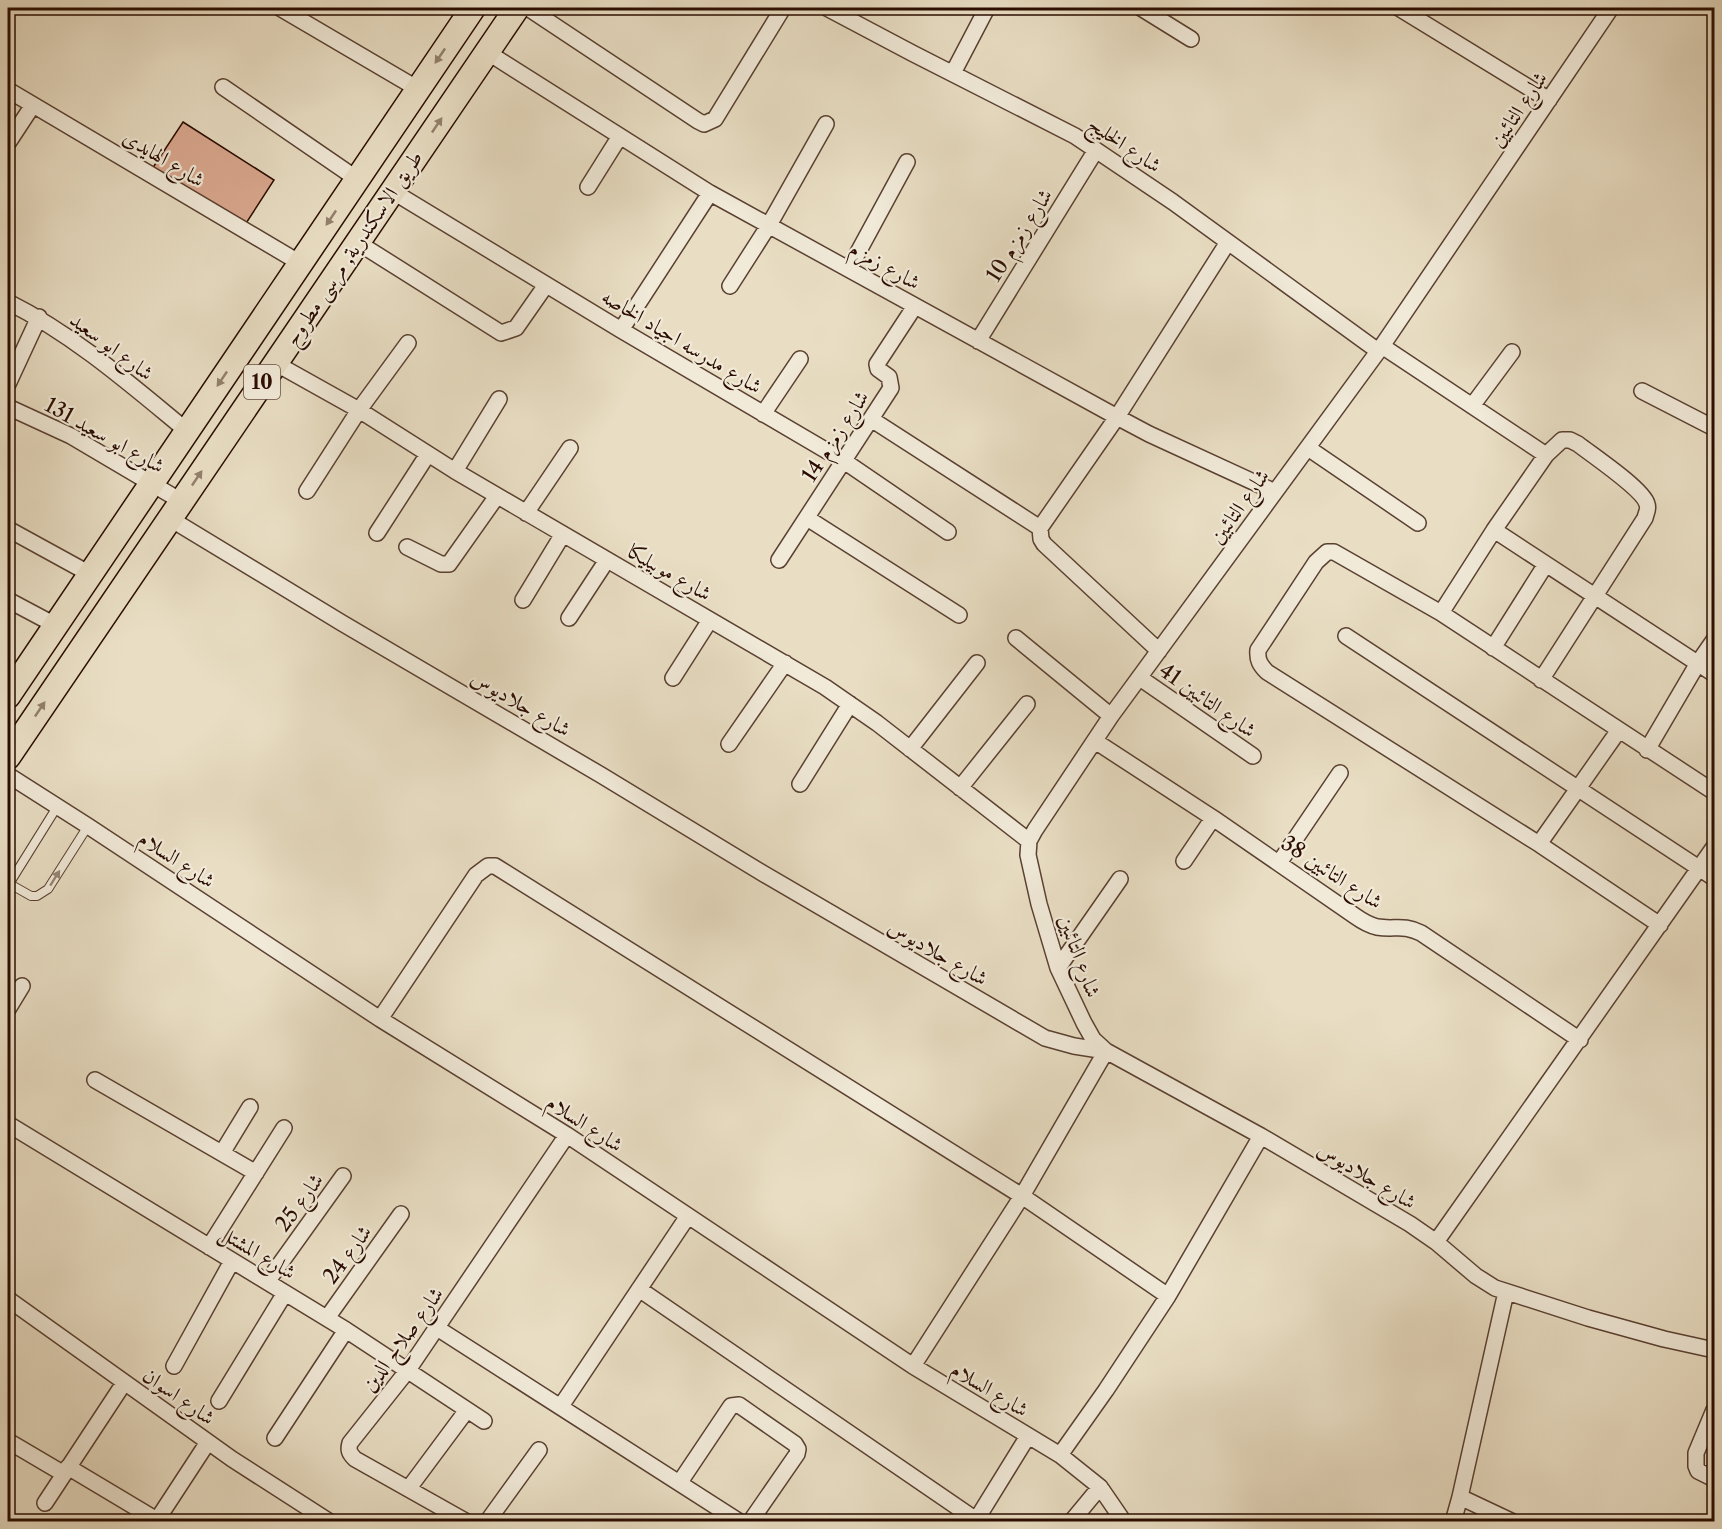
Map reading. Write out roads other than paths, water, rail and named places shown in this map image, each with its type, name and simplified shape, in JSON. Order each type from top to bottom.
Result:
[{"type":"main road","name":"طريق الاسكندرية, مرسى مطروح","points":[[8,696],[473,8]]},
{"type":"main road","name":"طريق الاسكندرية, مرسى مطروح","points":[[8,757],[517,8]]},
{"type":"main road","points":[[118,532],[147,551]]},
{"type":"street","points":[[280,8],[417,89]]},
{"type":"street","points":[[528,8],[704,124],[715,119],[783,8]]},
{"type":"street","name":"شارع الخليج","points":[[827,8],[1075,136],[1173,202],[1380,349],[1546,455]]},
{"type":"street","points":[[953,73],[987,8]]},
{"type":"street","points":[[1141,8],[1191,39]]},
{"type":"street","points":[[1399,8],[1549,100]]},
{"type":"street","name":"شارع التائبين","points":[[1106,1051],[1093,1039],[1083,1023],[1058,968],[1034,883],[1028,855],[1029,842],[1111,716],[1380,349],[1611,8]]},
{"type":"street","name":"شارع زمزم","points":[[487,52],[710,193],[1149,434],[1275,492]]},
{"type":"street","points":[[223,87],[357,179]]},
{"type":"street","name":"شارع الهايدى","points":[[8,90],[300,263]]},
{"type":"street","points":[[8,143],[33,105]]},
{"type":"street","points":[[730,286],[769,225],[826,124]]},
{"type":"street","points":[[588,187],[620,136]]},
{"type":"street","name":"شارع زمزم 10","points":[[978,341],[1096,150]]},
{"type":"street","points":[[849,269],[907,162]]},
{"type":"street","name":"شارع مدرسه اجياد الخاصه","points":[[392,191],[843,461],[948,532]]},
{"type":"street","points":[[621,330],[710,193]]},
{"type":"street","points":[[357,242],[501,333],[516,328],[546,285]]},
{"type":"street","points":[[1159,651],[1044,543],[1041,539],[1040,528],[1117,417],[1228,242]]},
{"type":"street","name":"شارع ابو سعيد","points":[[8,302],[39,317],[93,356],[187,431]]},
{"type":"street","name":"شارع زمزم 14","points":[[779,560],[889,392],[891,384],[889,377],[878,369],[877,364],[915,306]]},
{"type":"street","points":[[8,384],[39,317]]},
{"type":"street","points":[[307,491],[359,410],[408,343]]},
{"type":"street","points":[[1472,406],[1512,352]]},
{"type":"street","points":[[763,414],[800,359]]},
{"type":"street","name":"شارع موبيليكا","points":[[275,363],[359,410],[455,471],[850,704],[1029,842]]},
{"type":"street","points":[[1642,391],[1714,428]]},
{"type":"street","points":[[455,471],[500,399]]},
{"type":"street","name":"شارع ابو سعيد 131","points":[[8,407],[71,436],[151,483],[175,510]]},
{"type":"street","points":[[871,419],[1040,528]]},
{"type":"street","points":[[1441,613],[1546,455],[1563,440],[1570,440],[1636,489],[1647,502],[1648,508],[1645,518],[1541,680]]},
{"type":"street","points":[[526,513],[570,448]]},
{"type":"street","points":[[1308,448],[1418,523]]},
{"type":"street","points":[[377,533],[428,454]]},
{"type":"street","points":[[407,547],[441,564],[448,564],[497,496]]},
{"type":"street","name":"شارع جلاديوس","points":[[175,510],[342,623],[1045,1038],[1106,1051],[1261,1136],[1410,1224],[1436,1242],[1486,1284],[1588,1318],[1714,1350]]},
{"type":"street","points":[[807,518],[959,615]]},
{"type":"street","points":[[8,529],[90,574]]},
{"type":"street","points":[[1494,530],[1714,674]]},
{"type":"street","points":[[523,600],[563,534]]},
{"type":"street","points":[[1660,925],[1539,844],[1267,672],[1257,659],[1258,650],[1316,562],[1327,552],[1334,552],[1441,613],[1714,792]]},
{"type":"street","points":[[569,618],[607,560]]},
{"type":"street","points":[[1493,648],[1546,564]]},
{"type":"street","points":[[8,600],[55,625]]},
{"type":"street","points":[[673,678],[710,620]]},
{"type":"street","points":[[1346,636],[1714,878]]},
{"type":"street","points":[[1016,638],[1111,716]]},
{"type":"street","points":[[1647,750],[1714,640]]},
{"type":"street","points":[[729,744],[784,663]]},
{"type":"street","points":[[910,749],[977,663]]},
{"type":"street","name":"شارع التائبين 41","points":[[1140,678],[1253,756]]},
{"type":"street","points":[[800,784],[850,704]]},
{"type":"street","points":[[960,788],[1028,704]]},
{"type":"street","points":[[1539,844],[1618,730]]},
{"type":"street","name":"شارع التائبين 38","points":[[1095,741],[1368,924],[1380,927],[1402,926],[1421,933],[1580,1040]]},
{"type":"street","points":[[1279,863],[1340,773]]},
{"type":"street","name":"شارع السلام","points":[[8,775],[380,1018],[567,1135],[913,1366],[1060,1455],[1100,1487],[1124,1521]]},
{"type":"street","points":[[1184,861],[1213,818]]},
{"type":"street","points":[[1436,1242],[1714,847]]},
{"type":"street","points":[[380,1018],[476,875],[488,866],[495,866],[1022,1196],[1167,1296]]},
{"type":"street","points":[[1058,968],[1120,879]]},
{"type":"street","points":[[8,1009],[22,986]]},
{"type":"street","points":[[913,1366],[1022,1196],[1106,1051]]},
{"type":"street","points":[[95,1080],[256,1173]]},
{"type":"street","points":[[222,1153],[250,1107]]},
{"type":"street","name":"شارع المشتل","points":[[8,1124],[327,1318],[484,1421]]},
{"type":"street","points":[[209,1247],[284,1128]]},
{"type":"street","name":"شارع صلاح الدين","points":[[468,1521],[354,1459],[348,1449],[350,1443],[408,1370],[567,1135]]},
{"type":"street","points":[[1060,1455],[1106,1390],[1167,1296],[1261,1136]]},
{"type":"street","name":"شارع 25","points":[[267,1282],[343,1176]]},
{"type":"street","name":"شارع 24","points":[[327,1318],[401,1214]]},
{"type":"street","points":[[561,1406],[688,1216]]},
{"type":"street","points":[[174,1366],[232,1261]]},
{"type":"street","points":[[639,1289],[977,1521],[1028,1436]]},
{"type":"street","points":[[1453,1521],[1506,1292]]},
{"type":"street","points":[[219,1401],[285,1293]]},
{"type":"street","name":"شارع اسوان","points":[[8,1299],[208,1442],[330,1521]]},
{"type":"street","points":[[437,1328],[740,1521]]},
{"type":"street","points":[[275,1438],[346,1330]]},
{"type":"street","points":[[45,1503],[124,1383]]},
{"type":"street","points":[[680,1482],[731,1406],[739,1405],[795,1444],[798,1449],[797,1454],[750,1521]]},
{"type":"street","points":[[409,1488],[466,1410]]},
{"type":"street","points":[[1714,1410],[1695,1459],[1698,1471],[1714,1479]]},
{"type":"street","points":[[8,1441],[158,1521],[208,1442]]},
{"type":"street","points":[[487,1521],[539,1450]]},
{"type":"street","points":[[1071,1521],[1100,1487]]},
{"type":"street","points":[[1460,1497],[1513,1521]]},
{"type":"lane","points":[[57,807],[8,884],[32,896],[43,893],[48,889],[88,826]]}]
